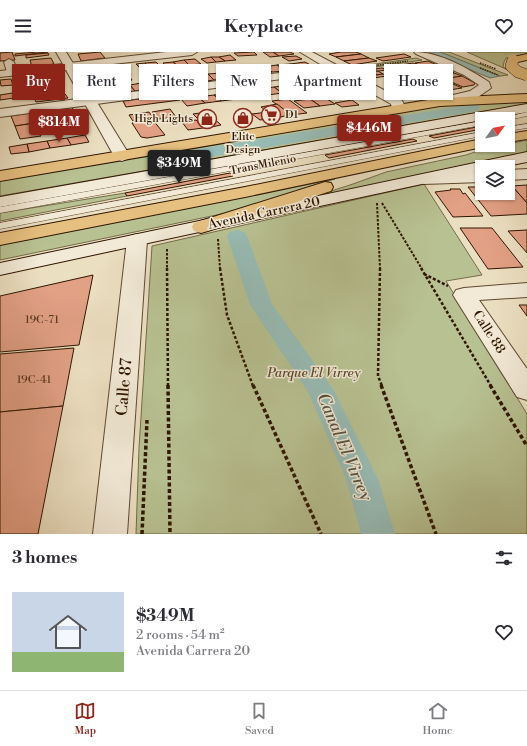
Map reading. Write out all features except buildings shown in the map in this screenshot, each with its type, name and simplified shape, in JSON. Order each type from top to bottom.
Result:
[{"type":"highway","points":[[527,57],[513,60],[510,66],[513,69],[527,75]]},
{"type":"highway","points":[[0,176],[527,88]]},
{"type":"highway","points":[[440,102],[527,98]]},
{"type":"highway","points":[[515,137],[527,135]]},
{"type":"highway","name":"Avenida Carrera 20","points":[[0,239],[244,192],[475,144]]},
{"type":"highway","points":[[209,225],[319,190],[405,159]]},
{"type":"street","points":[[61,52],[122,156]]},
{"type":"street","points":[[0,74],[10,67],[69,66],[192,52]]},
{"type":"street","points":[[305,52],[327,64]]},
{"type":"street","points":[[419,52],[475,76],[486,86],[474,94],[440,102]]},
{"type":"street","points":[[0,113],[279,78]]},
{"type":"street","points":[[376,91],[395,101],[398,104],[398,109]]},
{"type":"street","points":[[0,202],[527,108]]},
{"type":"street","name":"Avenida Carrera 20","points":[[0,269],[527,157]]},
{"type":"street","points":[[515,175],[527,174]]},
{"type":"street","points":[[424,179],[475,177]]},
{"type":"street","name":"Calle 87","points":[[110,534],[137,240]]},
{"type":"street","points":[[464,294],[527,290]]},
{"type":"street","name":"Calle 88","points":[[464,294],[527,390]]},
{"type":"lane","points":[[515,116],[527,114]]},
{"type":"lane","name":"TransMilenio","points":[[0,210],[475,124]]},
{"type":"lane","points":[[515,128],[527,126]]},
{"type":"lane","name":"TransMilenio","points":[[0,226],[475,135]]},
{"type":"path","points":[[376,65],[432,58]]},
{"type":"path","points":[[480,63],[500,71]]},
{"type":"path","points":[[373,190],[527,446]]},
{"type":"path","points":[[373,190],[376,197],[381,280],[378,376],[436,534]]},
{"type":"path","points":[[209,225],[227,315],[256,395],[321,534]]},
{"type":"path","points":[[167,234],[170,534]]},
{"type":"path","points":[[423,274],[464,294]]},
{"type":"green space","points":[[440,52],[449,52],[508,75],[500,76]]},
{"type":"green space","points":[[467,52],[527,52],[527,55],[506,58],[503,67],[506,69]]},
{"type":"green space","points":[[416,58],[422,60],[384,64],[384,66],[376,67],[376,64]]},
{"type":"green space","points":[[527,101],[527,104],[0,196],[0,179],[456,103]]},
{"type":"green space","points":[[527,140],[527,154],[499,160],[475,160],[475,165],[281,207],[386,172],[475,152],[515,152],[515,143]]},
{"type":"green space","points":[[335,179],[231,212],[0,260],[0,245]]},
{"type":"green space","name":"Parque El Virrey","points":[[424,184],[482,275],[446,281],[527,414],[527,534],[136,534],[139,448],[152,246]]},
{"type":"green space","points":[[125,193],[127,196],[0,221],[0,213]]},
{"type":"water","points":[[428,52],[440,52],[500,76],[490,78]]},
{"type":"waterway","name":"Canal El Virrey","points":[[181,157],[474,108]]},
{"type":"waterway","name":"Canal El Virrey","points":[[237,236],[261,305],[320,389],[362,479],[378,534]]},
{"type":"place","name":"D1","points":[[271,115]]},
{"type":"place","name":"Elite Design","points":[[243,118]]},
{"type":"place","name":"High Lights","points":[[207,119]]}]
